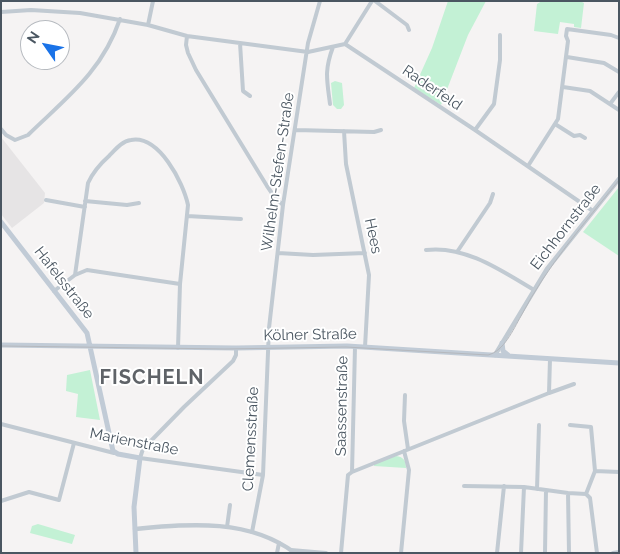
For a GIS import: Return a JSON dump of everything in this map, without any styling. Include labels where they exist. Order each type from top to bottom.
[{"type":"main road","name":"Hafelsstraße","points":[[1,222],[88,336],[114,453]]},
{"type":"main road","points":[[502,343],[503,351],[508,356]]},
{"type":"main road","name":"Kölner Straße","points":[[1,345],[178,348],[355,346],[619,363]]},
{"type":"main road","name":"Marienstraße","points":[[114,453],[140,458]]},
{"type":"main road","points":[[136,553],[134,497],[140,458]]},
{"type":"street","points":[[148,24],[153,1]]},
{"type":"street","name":"Wilhelm-Stefen-Straße","points":[[267,348],[298,104],[308,52],[308,42],[320,1]]},
{"type":"street","points":[[1,12],[50,11],[120,19],[148,24],[187,36],[207,37],[308,52],[345,44],[374,1],[407,25],[409,30]]},
{"type":"street","points":[[1,129],[6,135],[15,140],[28,135],[92,73],[114,37],[120,19]]},
{"type":"street","points":[[528,166],[558,119],[567,57],[567,29],[619,38]]},
{"type":"street","points":[[475,130],[494,104],[500,60],[500,35]]},
{"type":"street","points":[[187,36],[186,45],[188,53],[196,70],[267,186],[276,199],[284,205]]},
{"type":"street","points":[[240,43],[243,91],[250,96]]},
{"type":"street","name":"Raderfeld","points":[[345,44],[593,211]]},
{"type":"street","points":[[330,104],[326,77],[327,64],[333,47]]},
{"type":"street","points":[[567,57],[604,63],[619,72]]},
{"type":"street","points":[[563,87],[590,91],[619,110]]},
{"type":"street","points":[[610,104],[619,92]]},
{"type":"street","points":[[555,124],[574,136],[580,135],[585,138]]},
{"type":"street","points":[[296,130],[374,132],[380,130]]},
{"type":"street","name":"Hees","points":[[344,131],[347,170],[366,253],[369,275],[365,347]]},
{"type":"street","points":[[76,275],[88,183],[98,167],[129,140],[139,140],[149,144],[174,170],[188,205],[180,284],[178,348]]},
{"type":"street","name":"Eichhornstraße","points":[[495,355],[552,262],[619,179]]},
{"type":"street","points":[[457,252],[490,203],[492,194]]},
{"type":"street","points":[[46,200],[84,207]]},
{"type":"street","points":[[85,202],[127,205],[139,203]]},
{"type":"street","points":[[187,216],[241,219]]},
{"type":"street","name":"Eichhornstraße","points":[[426,250],[437,248],[457,252],[492,266],[534,290]]},
{"type":"street","points":[[278,253],[312,255],[366,253]]},
{"type":"street","points":[[54,291],[84,271],[180,284]]},
{"type":"street","name":"Saassenstraße","points":[[341,553],[348,475],[352,472],[355,346]]},
{"type":"street","points":[[140,458],[143,449],[233,361],[236,355],[236,348]]},
{"type":"street","name":"Clemensstraße","points":[[252,532],[263,475],[267,348]]},
{"type":"street","points":[[549,393],[550,359]]},
{"type":"street","points":[[352,472],[574,384]]},
{"type":"street","points":[[401,553],[409,470],[404,421],[405,395]]},
{"type":"street","name":"Marienstraße","points":[[1,424],[114,453]]},
{"type":"street","points":[[537,488],[539,425]]},
{"type":"street","points":[[570,425],[591,427],[595,471],[586,494]]},
{"type":"street","points":[[1,501],[29,492],[59,500],[74,443]]},
{"type":"street","name":"Marienstraße","points":[[140,458],[263,475]]},
{"type":"street","points":[[595,471],[619,472]]},
{"type":"street","points":[[464,486],[524,487],[586,494],[590,498],[597,553]]},
{"type":"street","points":[[497,553],[504,486]]},
{"type":"street","points":[[521,553],[524,487]]},
{"type":"street","points":[[545,553],[546,490]]},
{"type":"street","points":[[568,493],[569,553]]},
{"type":"street","points":[[227,527],[230,505]]},
{"type":"street","points":[[135,529],[184,525],[227,527],[252,532],[293,551],[326,553]]},
{"type":"street","points":[[277,553],[279,543]]},
{"type":"street","points":[[613,553],[619,552]]},
{"type":"shaded area","points":[[1,137],[45,193],[44,203],[12,228],[1,214]]},
{"type":"green space","points":[[448,1],[486,1],[468,35],[441,105],[414,88],[432,48]]},
{"type":"green space","points":[[542,1],[580,1],[584,3],[581,28],[574,27],[574,24],[560,22],[558,34],[534,31],[537,4]]},
{"type":"green space","points":[[335,81],[342,83],[344,105],[341,109],[337,109],[333,105],[331,83]]},
{"type":"green space","points":[[619,187],[619,256],[583,232]]},
{"type":"green space","points":[[90,370],[100,420],[76,417],[78,394],[66,391],[67,375]]},
{"type":"green space","points":[[396,456],[404,460],[406,468],[374,466],[374,464]]},
{"type":"green space","points":[[38,524],[75,535],[72,544],[30,533],[32,526]]},
{"type":"tram line","points":[[1,346],[225,349],[346,347],[488,355],[494,353],[508,339],[542,280],[579,229],[619,180]]},
{"type":"district","name":"FISCHELN","points":[[152,378]]}]
